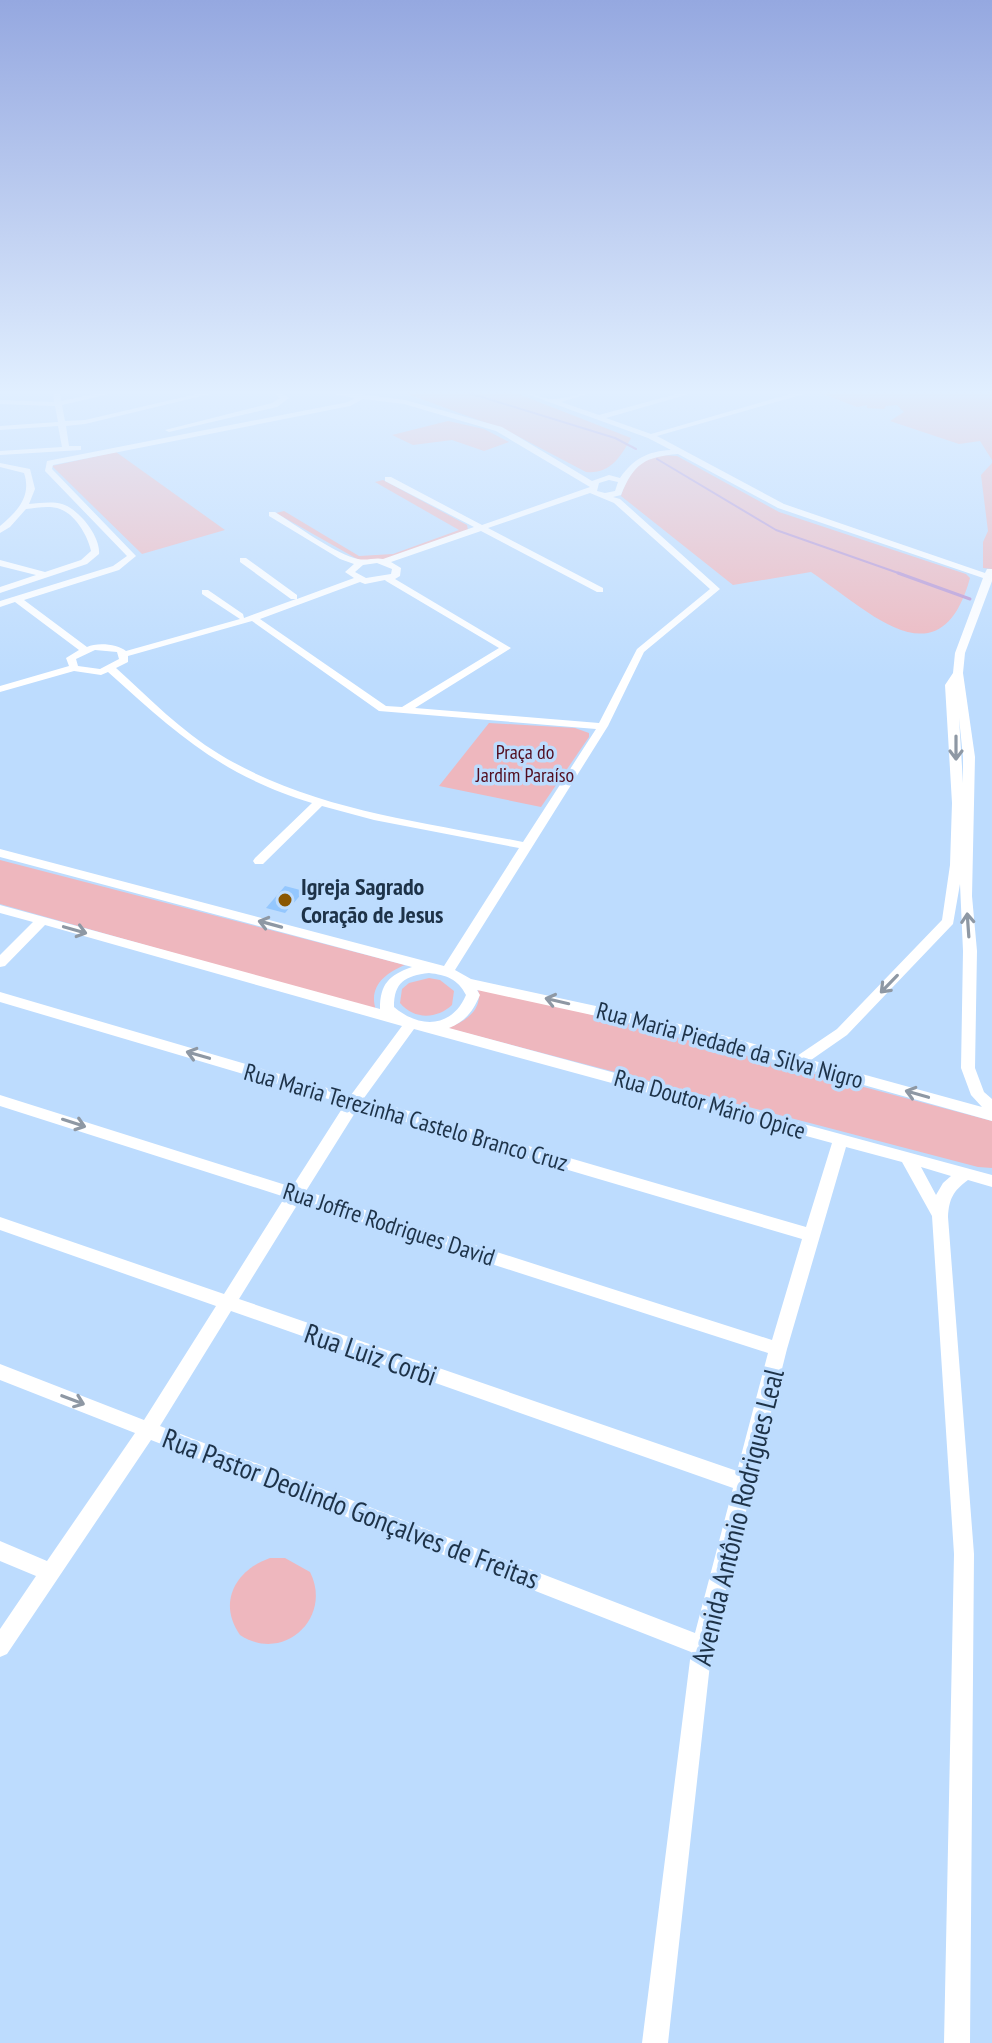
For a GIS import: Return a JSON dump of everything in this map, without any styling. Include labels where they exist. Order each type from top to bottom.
[{"type":"street","points":[[0,530],[25,507],[32,485]]},
{"type":"street","points":[[0,604],[130,561],[131,554],[64,485]]},
{"type":"street","points":[[400,485],[600,590]]},
{"type":"street","points":[[440,969],[603,726],[640,651],[715,589],[617,497],[596,485]]},
{"type":"street","points":[[397,568],[485,530],[607,485]]},
{"type":"street","points":[[617,497],[621,485]]},
{"type":"street","points":[[742,485],[781,506],[965,569],[991,574],[960,653],[958,673],[969,757],[966,896],[970,951],[968,1068],[978,1095],[992,1107]]},
{"type":"street","points":[[0,590],[93,557],[96,543],[68,509],[25,507]]},
{"type":"street","points":[[272,514],[343,557],[360,563],[386,561],[485,530]]},
{"type":"street","points":[[243,560],[294,597]]},
{"type":"street","points":[[386,561],[397,568]]},
{"type":"street","points":[[0,563],[46,575]]},
{"type":"street","points":[[355,578],[350,569],[360,563]]},
{"type":"street","points":[[123,652],[355,578],[389,579],[395,576],[397,568]]},
{"type":"street","points":[[72,666],[71,658],[84,649],[105,646],[123,652],[253,618],[355,578]]},
{"type":"street","points":[[389,579],[506,648],[403,711]]},
{"type":"street","points":[[205,592],[240,616]]},
{"type":"street","points":[[17,599],[84,649]]},
{"type":"street","points":[[253,618],[383,709],[603,726]]},
{"type":"street","points":[[0,686],[72,666],[90,672],[111,669],[124,660],[123,652]]},
{"type":"street","points":[[111,669],[179,730],[230,765],[321,801],[525,846]]},
{"type":"street","points":[[799,1061],[842,1032],[948,921],[953,898],[956,785],[956,735],[950,685],[958,673]]},
{"type":"street","points":[[425,713],[454,682]]},
{"type":"street","points":[[259,861],[321,801]]},
{"type":"street","points":[[0,853],[440,969],[467,983],[473,995],[470,1008],[460,1018],[411,1023],[387,1009],[385,997],[389,986],[414,970],[440,969]]},
{"type":"street","name":"Rua Doutor Mário Opice","points":[[0,909],[909,1161],[992,1181]]},
{"type":"street","points":[[0,963],[42,921]]},
{"type":"street","name":"Rua Maria Piedade da Silva Nigro","points":[[467,983],[636,1019],[992,1115]]},
{"type":"street","name":"Rua Maria Terezinha Castelo Branco Cruz","points":[[0,997],[813,1236]]},
{"type":"street","points":[[0,1647],[148,1429],[293,1193],[411,1023]]},
{"type":"street","name":"Rua Joffre Rodrigues David","points":[[0,1100],[778,1349]]},
{"type":"street","name":"Avenida Antônio Rodrigues Leal","points":[[655,2043],[702,1646],[778,1349],[840,1141]]},
{"type":"street","points":[[909,1161],[940,1217]]},
{"type":"street","points":[[957,2043],[964,1554],[940,1217],[941,1197],[946,1187],[964,1175]]},
{"type":"street","name":"Rua Luiz Corbi","points":[[0,1223],[224,1304],[742,1482]]},
{"type":"street","name":"Rua Pastor Deolindo Gonçalves de Freitas","points":[[0,1372],[702,1646]]},
{"type":"street","points":[[0,1551],[49,1572]]},
{"type":"green space","points":[[72,485],[163,485],[225,530],[142,554]]},
{"type":"green space","points":[[381,485],[393,485],[467,525],[468,530],[389,560],[359,560],[276,513],[284,511],[359,556],[393,554],[459,530]]},
{"type":"green space","points":[[625,485],[730,485],[779,512],[966,574],[970,578],[957,610],[941,628],[922,634],[901,630],[878,619],[811,572],[733,585],[621,496]]},
{"type":"green space","points":[[982,485],[992,485],[992,569],[983,568],[983,542],[988,531]]},
{"type":"green space","name":"Praça do Jardim Paraíso","points":[[489,723],[575,728],[589,733],[589,737],[541,807],[439,786]]},
{"type":"green space","points":[[0,860],[405,965],[391,972],[376,988],[376,1010],[0,904]]},
{"type":"green space","points":[[429,978],[440,980],[454,991],[452,1005],[440,1013],[426,1016],[406,1009],[400,1003],[402,989],[409,983]]},
{"type":"green space","points":[[476,984],[992,1121],[992,1168],[978,1167],[447,1028],[468,1017],[477,1006]]},
{"type":"green space","points":[[270,1558],[285,1558],[310,1572],[315,1589],[315,1605],[310,1619],[288,1640],[273,1644],[240,1635],[230,1611],[230,1599],[240,1579],[258,1563]]},
{"type":"building","name":"Igreja Sagrado Coração de Jesus","points":[[285,886],[304,891],[285,913],[266,908]]},
{"type":"waterway","points":[[701,485],[776,530],[904,575]]},
{"type":"waterway","points":[[898,573],[970,599]]},
{"type":"place","name":"Igreja Sagrado Coração de Jesus","points":[[285,900]]}]
